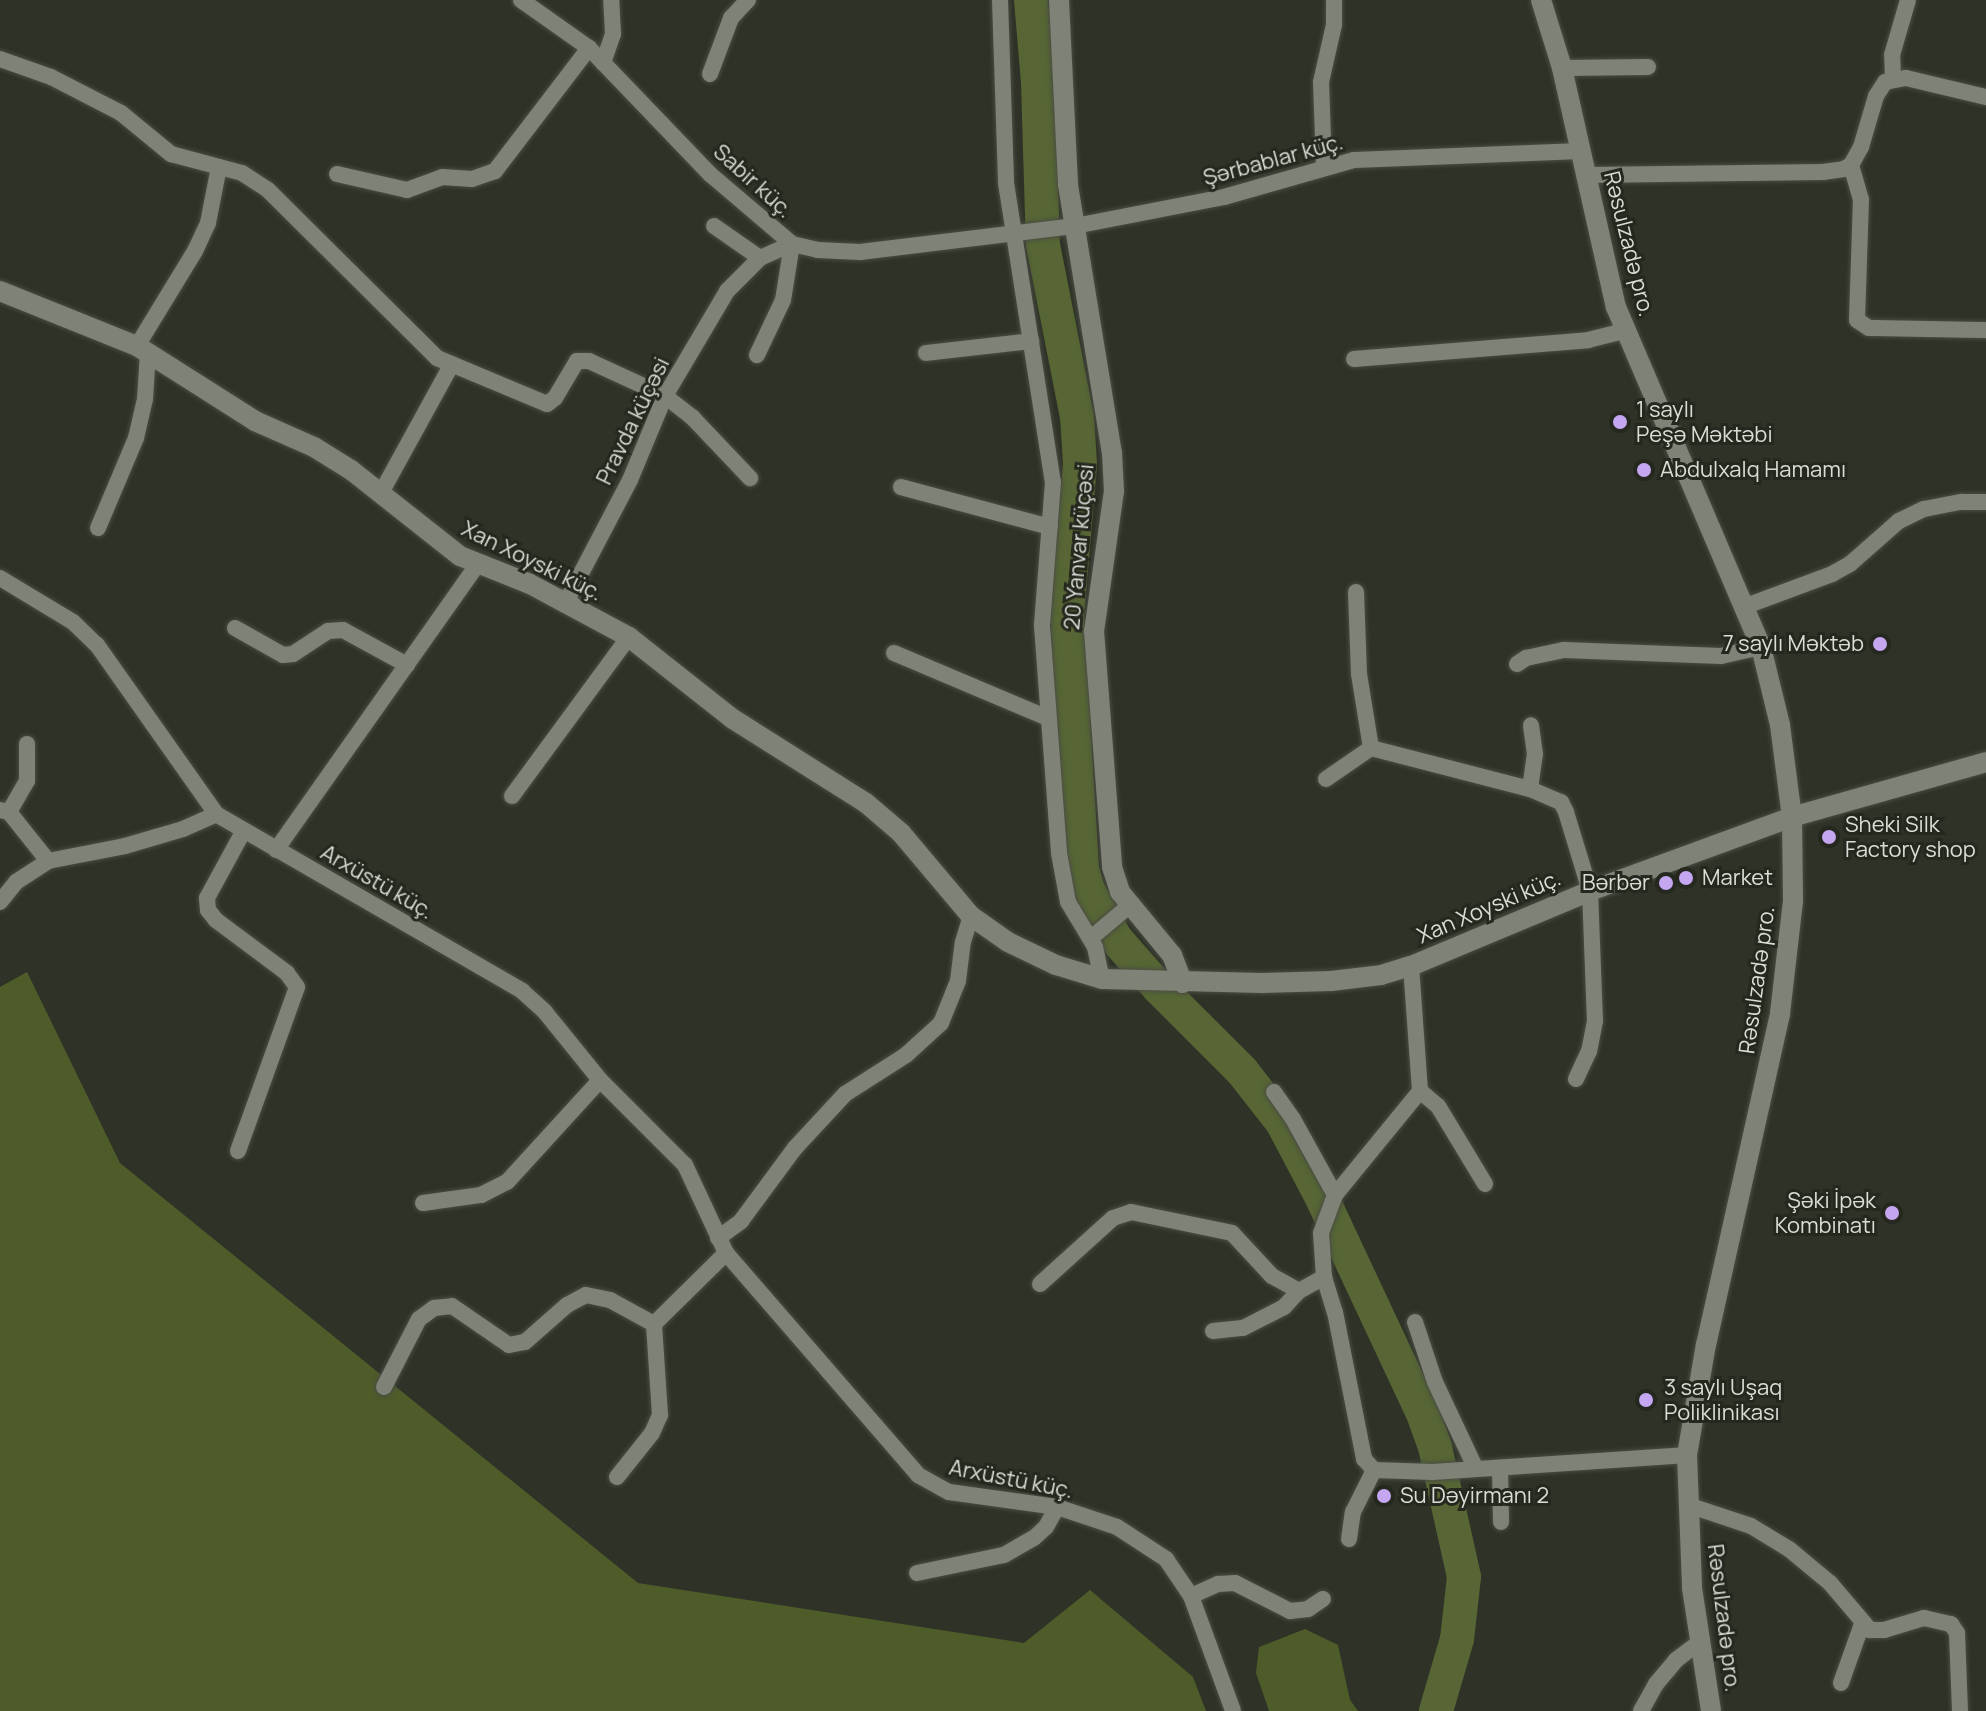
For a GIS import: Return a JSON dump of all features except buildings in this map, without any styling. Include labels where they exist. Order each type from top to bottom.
[{"type":"street","name":"Sabir küç.","points":[[521,0],[589,48],[711,175],[792,244],[818,250],[860,252],[1014,235]]},
{"type":"street","points":[[603,63],[613,34],[611,0]]},
{"type":"street","points":[[710,74],[731,18],[748,0]]},
{"type":"street","points":[[1000,0],[1006,183],[1051,456],[1050,527],[1042,626],[1064,889],[1075,915],[1093,936],[1102,979]]},
{"type":"street","name":"20 Yanvar küçəsi","points":[[1059,0],[1066,164],[1112,453],[1114,491],[1094,631],[1112,867],[1124,909],[1172,955],[1179,983]]},
{"type":"street","points":[[1324,167],[1321,82],[1334,25],[1334,0]]},
{"type":"street","name":"Rəsulzadə pro.","points":[[1541,0],[1562,68],[1609,280],[1625,331],[1746,606],[1761,647],[1780,725],[1792,817],[1793,901],[1780,1014],[1706,1344],[1687,1455],[1692,1588],[1711,1711]]},
{"type":"street","points":[[1893,78],[1892,55],[1908,0]]},
{"type":"street","points":[[337,174],[407,190],[442,177],[472,179],[495,171],[589,48]]},
{"type":"street","points":[[0,59],[51,77],[121,113],[171,154],[242,173],[268,190],[371,290],[422,346],[452,364],[547,404],[555,398],[577,361],[583,359],[665,396],[693,418],[750,478]]},
{"type":"street","points":[[1562,68],[1648,67]]},
{"type":"street","points":[[1986,97],[1921,80],[1893,78],[1879,89],[1861,147],[1851,165],[1861,199],[1857,320],[1869,328],[1986,330]]},
{"type":"street","name":"Şərbablar küç.","points":[[1014,235],[1224,197],[1324,167],[1390,157],[1581,151]]},
{"type":"street","points":[[1587,175],[1823,172],[1851,165]]},
{"type":"street","points":[[98,528],[136,438],[145,399],[143,349],[201,237],[219,167]]},
{"type":"street","points":[[714,226],[760,258]]},
{"type":"street","points":[[757,355],[783,300],[792,244]]},
{"type":"street","name":"Pravda küçəsi","points":[[566,602],[630,480],[665,396],[727,291],[760,258],[792,244]]},
{"type":"street","name":"Xan Xoyski küç.","points":[[0,291],[143,349],[255,421],[339,462],[441,543],[477,565],[566,602],[629,637],[733,719],[866,803],[901,833],[971,916],[1020,948],[1056,965],[1102,979],[1136,983],[1331,981],[1381,975],[1411,966],[1590,891],[1792,817],[1986,762]]},
{"type":"street","points":[[1354,359],[1588,340],[1625,331]]},
{"type":"street","points":[[926,353],[1031,341]]},
{"type":"street","points":[[381,493],[452,364]]},
{"type":"street","points":[[901,487],[1050,527]]},
{"type":"street","points":[[1746,606],[1832,574],[1850,564],[1899,521],[1924,509],[1961,502],[1986,502]]},
{"type":"street","points":[[276,850],[477,565]]},
{"type":"street","name":"Arxüstü küç.","points":[[0,578],[73,622],[97,645],[216,814],[522,991],[545,1012],[600,1080],[685,1165],[722,1246],[918,1475],[949,1492],[1057,1507],[1117,1527],[1143,1541],[1166,1559],[1191,1596],[1233,1711]]},
{"type":"street","points":[[1356,592],[1359,674],[1371,748]]},
{"type":"street","points":[[235,628],[283,655],[293,654],[328,631],[343,630],[407,665]]},
{"type":"street","points":[[512,796],[629,637]]},
{"type":"street","points":[[1517,664],[1526,658],[1564,650],[1721,656],[1761,647]]},
{"type":"street","points":[[894,653],[1048,718]]},
{"type":"street","points":[[1530,789],[1535,754],[1531,725]]},
{"type":"street","points":[[27,744],[27,781],[5,811],[48,861]]},
{"type":"street","points":[[1326,779],[1371,748],[1530,789],[1561,802],[1590,891],[1595,1021],[1589,1051],[1576,1079]]},
{"type":"street","points":[[0,902],[16,882],[48,861],[125,846],[183,829],[216,814]]},
{"type":"street","points":[[238,1151],[297,987],[287,973],[216,920],[208,910],[207,898],[243,832]]},
{"type":"street","points":[[1093,936],[1124,909]]},
{"type":"street","points":[[617,1477],[652,1433],[660,1415],[654,1324],[722,1246],[795,1148],[845,1094],[906,1055],[941,1023],[958,981],[963,942],[971,916]]},
{"type":"street","points":[[1411,966],[1420,1091],[1335,1195],[1321,1233],[1324,1277],[1335,1312],[1364,1459],[1374,1470],[1433,1472],[1687,1455]]},
{"type":"street","points":[[423,1203],[481,1195],[507,1182],[600,1080]]},
{"type":"street","points":[[1420,1091],[1438,1106],[1485,1184]]},
{"type":"street","points":[[1274,1092],[1335,1195]]},
{"type":"street","points":[[1040,1284],[1113,1218],[1131,1212],[1232,1233],[1272,1276],[1299,1291]]},
{"type":"street","points":[[1213,1331],[1243,1328],[1284,1307],[1299,1291],[1324,1277]]},
{"type":"street","points":[[384,1387],[419,1319],[434,1308],[452,1306],[509,1345],[525,1342],[567,1305],[586,1295],[610,1300],[654,1324]]},
{"type":"street","points":[[1415,1322],[1435,1382],[1476,1469]]},
{"type":"street","points":[[1500,1468],[1501,1522]]},
{"type":"street","points":[[1349,1539],[1353,1512],[1374,1470]]},
{"type":"street","points":[[1688,1505],[1751,1526],[1789,1549],[1830,1583],[1870,1630],[1884,1630],[1924,1618],[1951,1624],[1957,1633],[1960,1711]]},
{"type":"street","points":[[917,1573],[1004,1555],[1040,1533],[1057,1507]]},
{"type":"street","points":[[1191,1596],[1218,1584],[1235,1583],[1290,1611],[1308,1609],[1323,1599]]},
{"type":"street","points":[[1841,1683],[1862,1624]]},
{"type":"street","points":[[1641,1711],[1656,1684],[1676,1660],[1700,1642]]},
{"type":"green space","points":[[27,972],[120,1163],[638,1583],[1024,1643],[1090,1590],[1193,1677],[1206,1711],[0,1711],[0,987]]},
{"type":"green space","points":[[1305,1629],[1338,1645],[1350,1700],[1358,1711],[1269,1711],[1256,1673],[1259,1647]]},
{"type":"waterway","points":[[1031,0],[1038,81],[1043,245],[1077,416],[1080,464],[1067,615],[1082,869],[1088,890],[1116,939],[1158,987],[1242,1071],[1282,1122],[1322,1198],[1422,1411],[1435,1447],[1464,1577],[1457,1639],[1436,1711]]},
{"type":"place","name":"1 saylı Peşə Məktəbi","points":[[1620,422]]},
{"type":"place","name":"Abdulxalq Hamamı","points":[[1644,470]]},
{"type":"place","name":"7 saylı Məktəb","points":[[1880,644]]},
{"type":"place","name":"Sheki Silk Factory shop","points":[[1829,837]]},
{"type":"place","name":"Market","points":[[1686,878]]},
{"type":"place","name":"Bərbər","points":[[1666,883]]},
{"type":"place","name":"Şəki İpək Kombinatı","points":[[1892,1213]]},
{"type":"place","name":"3 saylı Uşaq Poliklinikası","points":[[1646,1400]]},
{"type":"place","name":"Su Dəyirmanı 2","points":[[1384,1496]]}]
